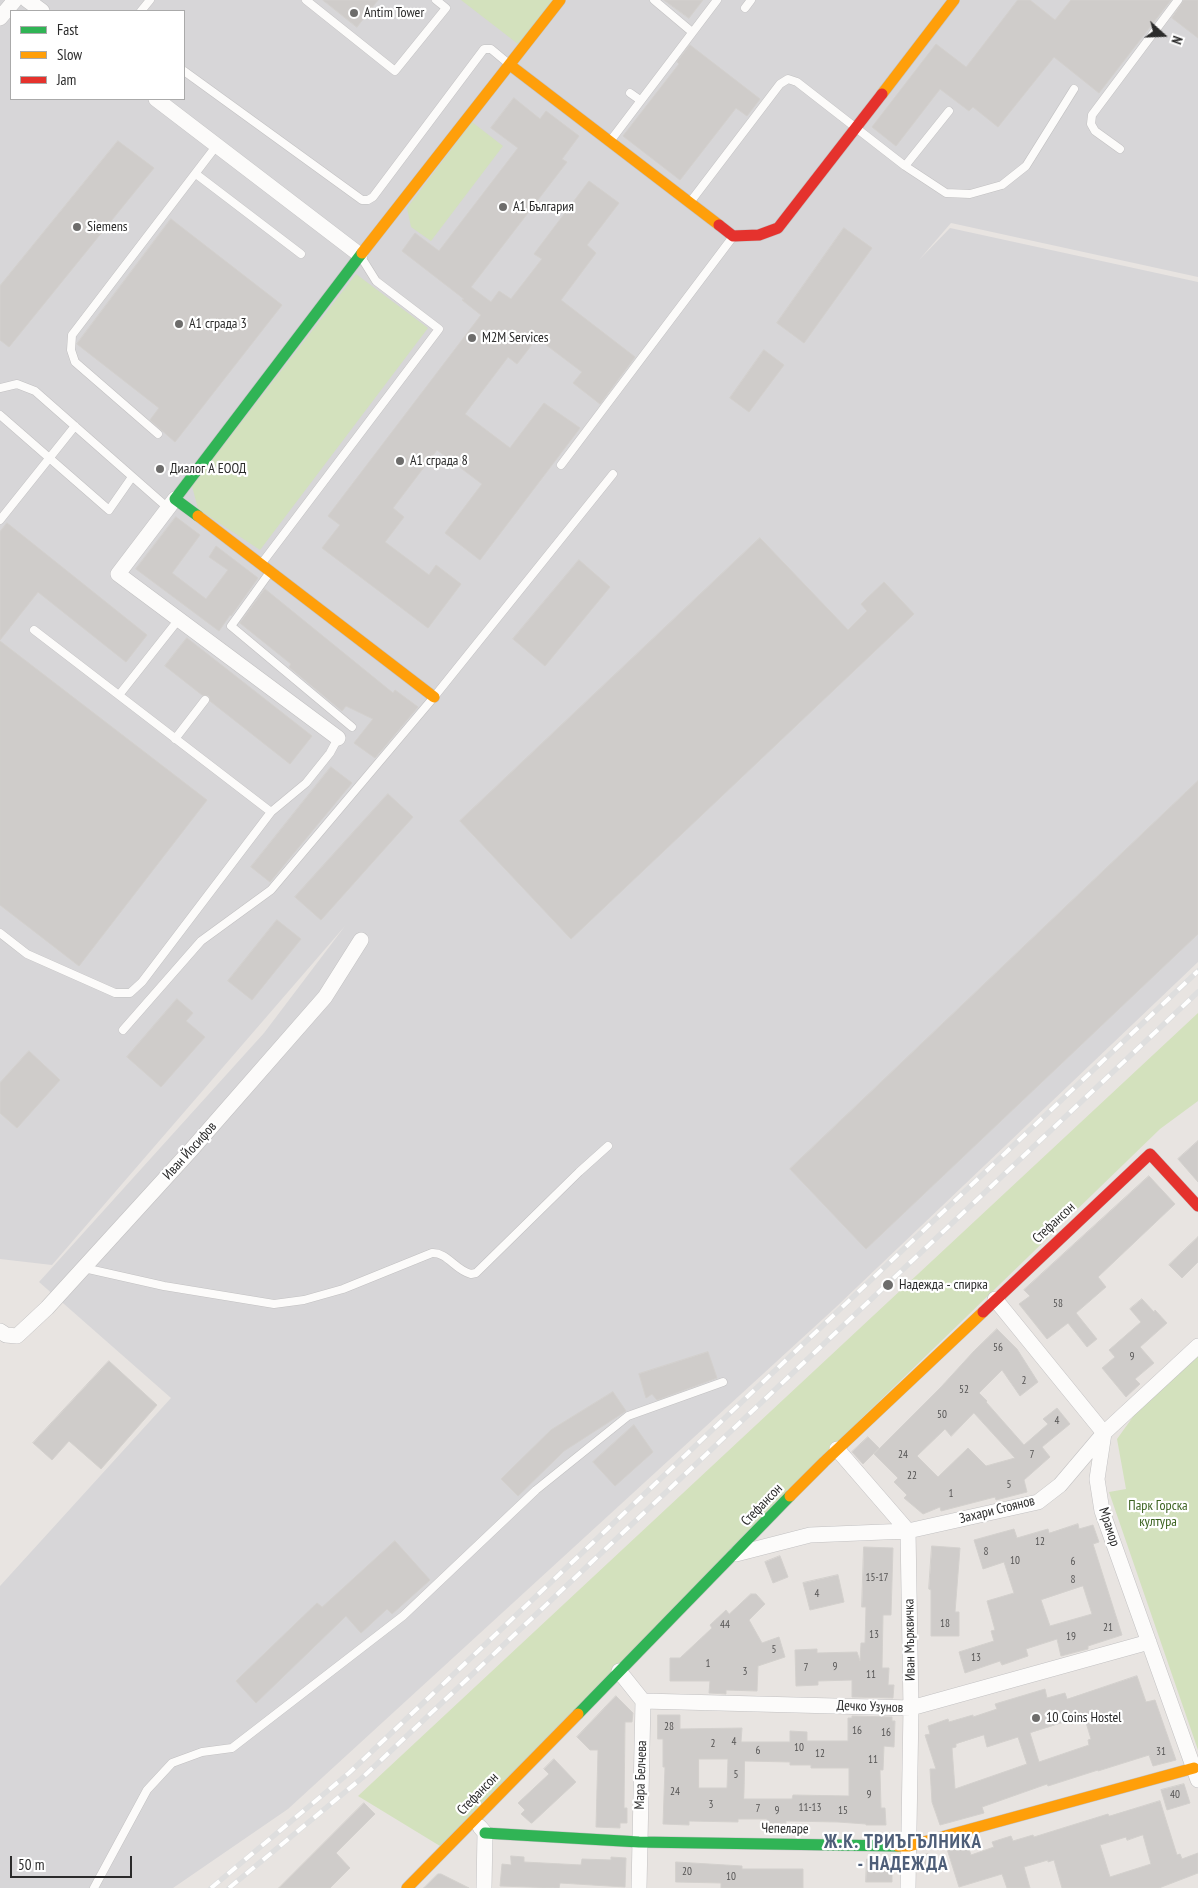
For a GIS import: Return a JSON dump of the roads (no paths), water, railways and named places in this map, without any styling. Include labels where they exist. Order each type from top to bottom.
[{"type":"street","points":[[0,18],[15,0]]},
{"type":"street","points":[[27,0],[41,10]]},
{"type":"street","points":[[338,738],[118,574],[360,255],[560,0]]},
{"type":"street","points":[[510,65],[733,236],[759,236],[778,228],[954,0]]},
{"type":"street","points":[[157,100],[360,255]]},
{"type":"street","points":[[171,504],[265,569],[434,697]]},
{"type":"street","name":"Иван Йосифов","points":[[0,1331],[6,1335],[17,1336],[47,1308],[84,1268],[191,1150],[325,997],[361,940]]},
{"type":"street","name":"Стефансон","points":[[407,1888],[837,1449],[1150,1154],[1198,1206]]},
{"type":"street","points":[[995,1299],[1104,1433]]},
{"type":"street","name":"Захари Стоянов","points":[[736,1554],[810,1535],[908,1531],[1038,1502],[1060,1485],[1104,1433],[1198,1346]]},
{"type":"street","name":"Мрамор","points":[[1104,1433],[1097,1479],[1102,1511],[1196,1774]]},
{"type":"street","points":[[837,1449],[908,1531]]},
{"type":"street","name":"Иван Мърквичка","points":[[908,1531],[911,1708],[908,1888]]},
{"type":"street","name":"Дечко Узунов","points":[[643,1701],[911,1708],[1148,1642]]},
{"type":"street","points":[[619,1671],[643,1701]]},
{"type":"street","name":"Мара Белчева","points":[[639,1888],[643,1701]]},
{"type":"street","name":"Чепеларе","points":[[485,1833],[639,1842],[908,1846],[1196,1774]]},
{"type":"street","points":[[473,1820],[485,1833],[484,1888]]},
{"type":"lane","points":[[142,10],[150,0]]},
{"type":"lane","points":[[306,0],[395,71],[446,8],[436,0]]},
{"type":"lane","points":[[654,0],[692,32]]},
{"type":"lane","points":[[610,142],[717,0]]},
{"type":"lane","points":[[745,8],[751,0]]},
{"type":"lane","points":[[1120,150],[1095,131],[1091,124],[1092,115],[1178,0]]},
{"type":"lane","points":[[185,72],[362,200],[368,200],[373,197],[484,49],[491,49],[510,65]]},
{"type":"lane","points":[[690,203],[784,81],[793,79],[798,82],[905,166],[946,193],[970,194],[1002,185],[1026,166],[1074,89]]},
{"type":"lane","points":[[630,92],[640,100]]},
{"type":"lane","points":[[905,166],[949,111]]},
{"type":"lane","points":[[158,434],[75,362],[71,350],[72,335],[217,146]]},
{"type":"lane","points":[[196,174],[301,254]]},
{"type":"lane","points":[[561,465],[733,236]]},
{"type":"lane","points":[[352,727],[231,626],[265,569],[439,329],[376,281],[360,255]]},
{"type":"lane","points":[[0,388],[17,384],[35,391],[132,477],[171,504]]},
{"type":"lane","points":[[0,415],[109,510],[132,477]]},
{"type":"lane","points":[[0,520],[75,426]]},
{"type":"lane","points":[[123,1030],[202,941],[272,890],[434,697],[613,474]]},
{"type":"lane","points":[[118,695],[179,619]]},
{"type":"lane","points":[[34,630],[271,812]]},
{"type":"lane","points":[[175,739],[205,700]]},
{"type":"lane","points":[[0,933],[27,954],[115,993],[130,993],[142,982],[271,812],[306,783],[330,753],[338,738]]},
{"type":"lane","points":[[84,1268],[164,1286],[274,1304],[304,1300],[343,1289],[432,1253],[442,1255],[461,1270],[471,1274],[476,1272],[608,1146]]},
{"type":"lane","points":[[94,1888],[147,1790],[172,1762],[202,1752],[232,1748],[403,1616],[536,1490],[628,1416],[723,1382]]},
{"type":"railway","points":[[211,1888],[349,1773],[1198,971]]},
{"type":"railway","points":[[229,1888],[362,1778],[1198,992]]},
{"type":"place","name":"Antim Tower","points":[[354,13]]},
{"type":"place","name":"А1 България","points":[[503,207]]},
{"type":"place","name":"Siemens","points":[[77,227]]},
{"type":"place","name":"А1 сграда 3","points":[[179,324]]},
{"type":"place","name":"M2M Services","points":[[472,338]]},
{"type":"place","name":"А1 сграда 8","points":[[400,461]]},
{"type":"place","name":"Диалог А ЕООД","points":[[160,469]]},
{"type":"place","name":"Надежда - спирка","points":[[888,1285]]},
{"type":"place","name":"10 Coins Hostel","points":[[1036,1718]]},
{"type":"district","name":"Ж.К. ТРИЪГЪЛНИКА - НАДЕЖДА","points":[[903,1854]]},
{"type":"park label","name":"Парк Горска култура","points":[[1158,1514]]}]
